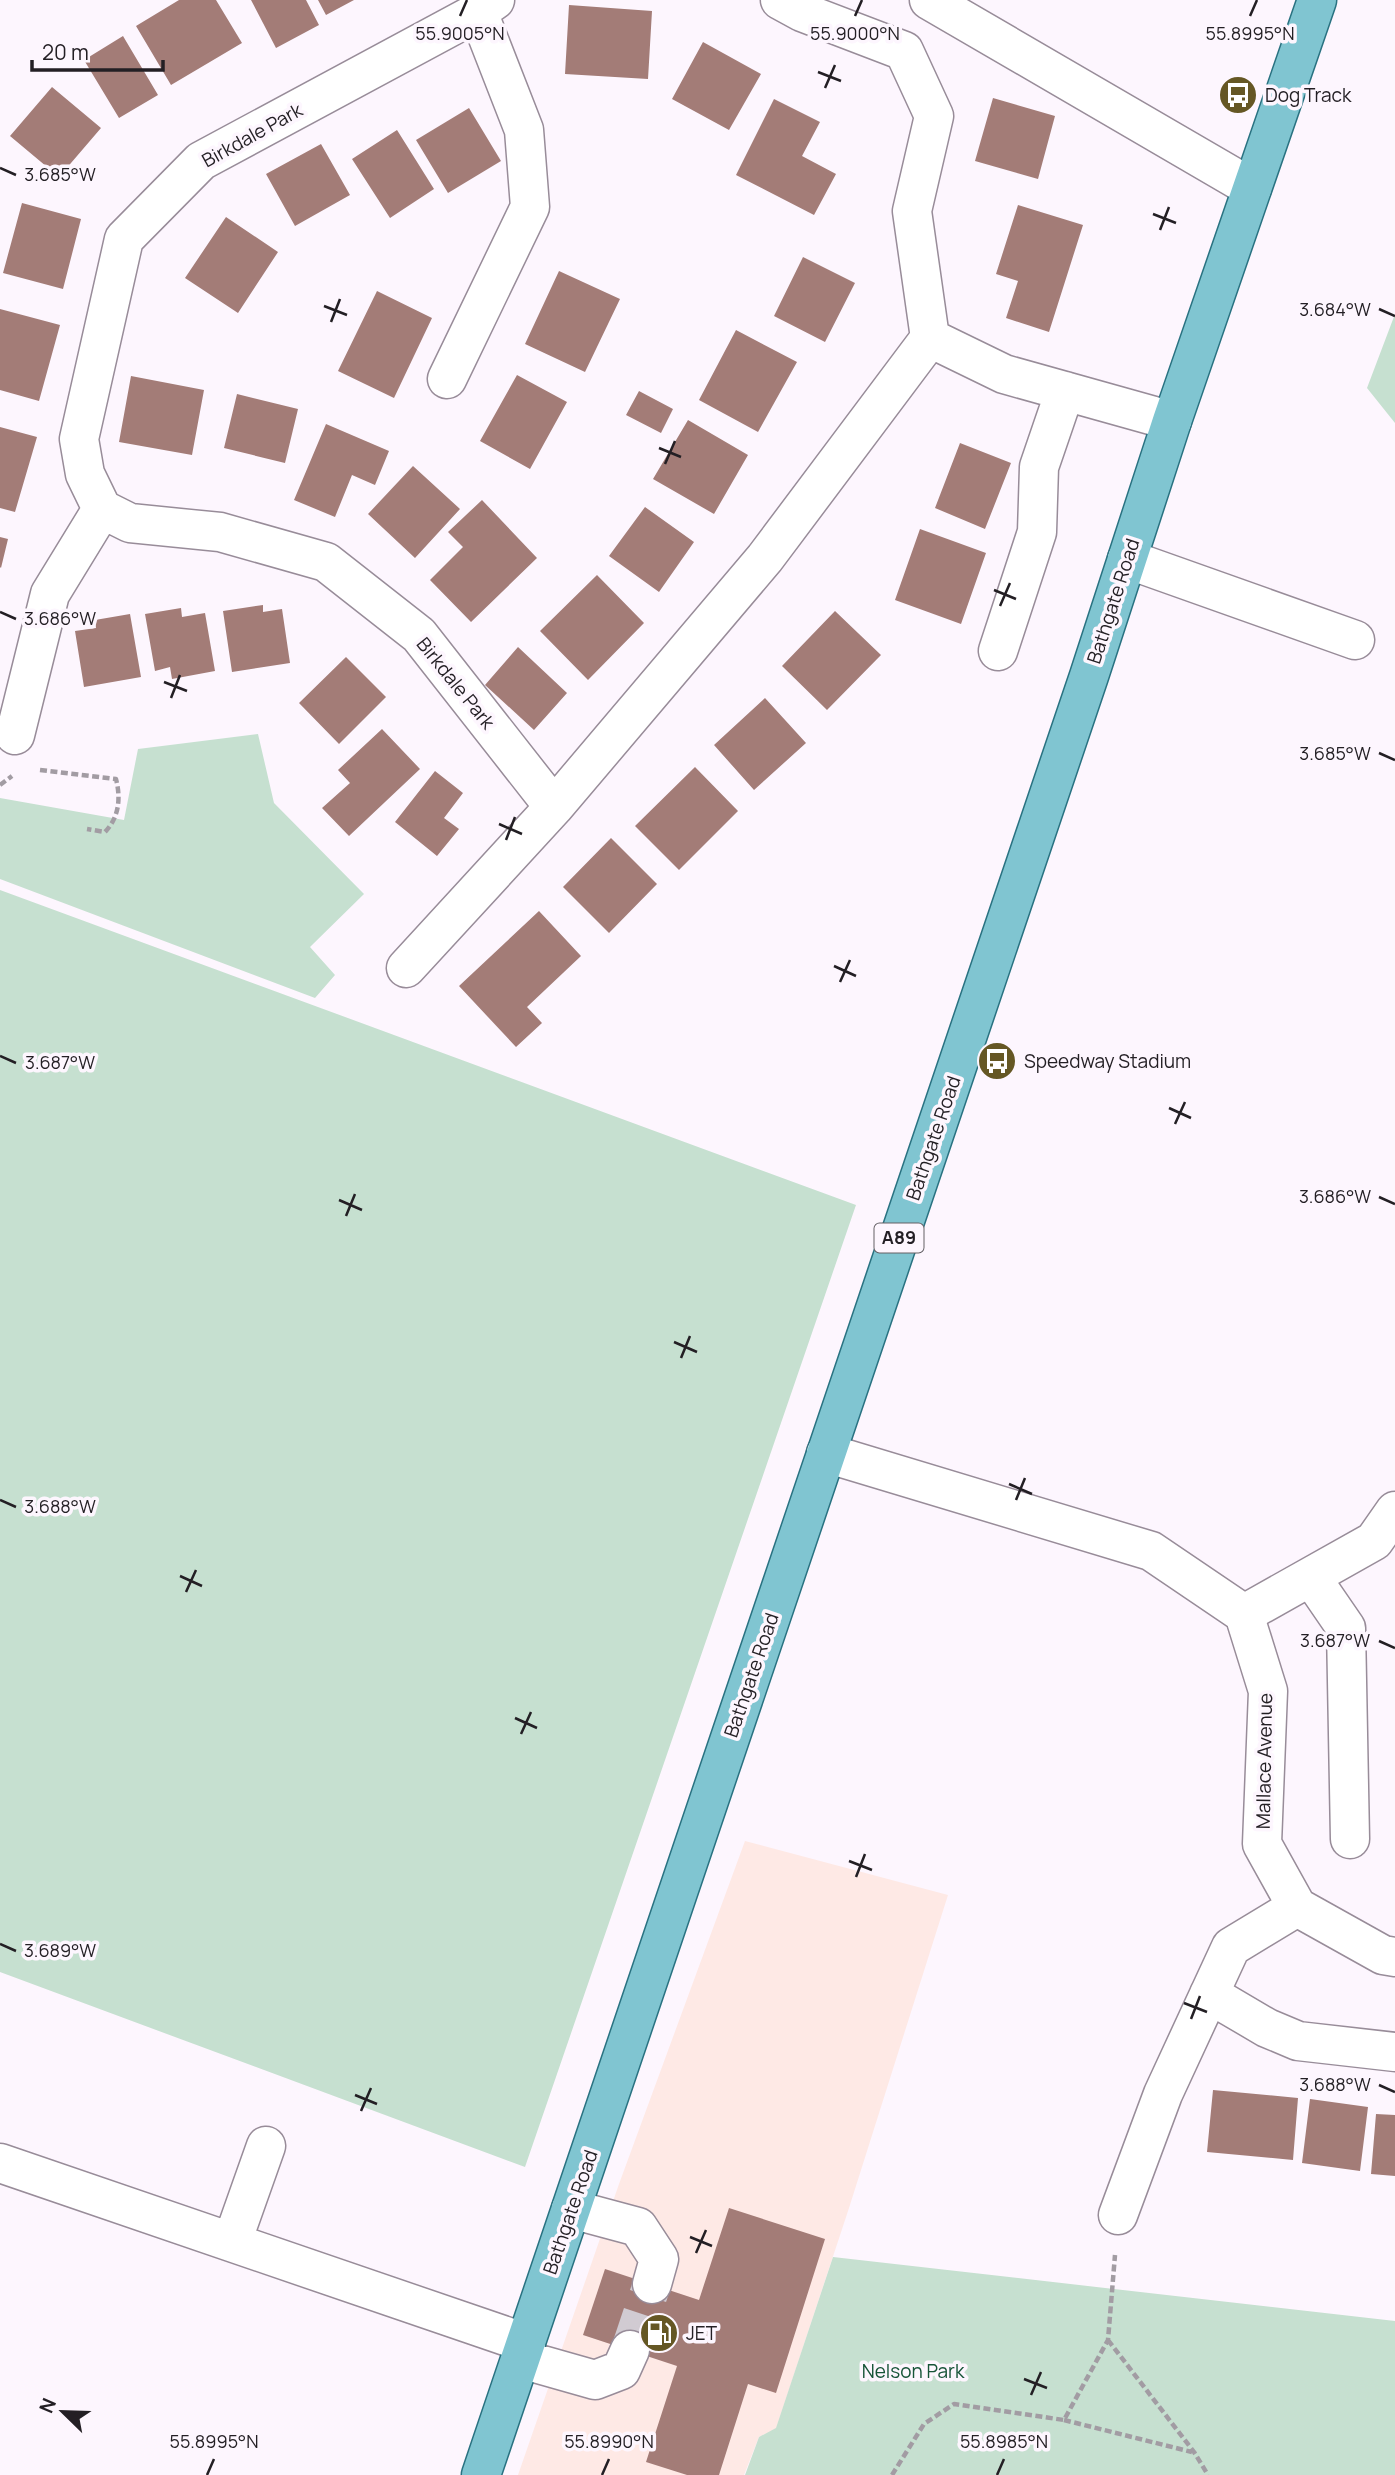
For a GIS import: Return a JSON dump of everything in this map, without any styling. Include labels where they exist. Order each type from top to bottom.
[{"type":"main road","name":"Bathgate Road","points":[[481,2475],[1172,421],[1317,0]]},
{"type":"street","points":[[406,968],[554,807],[765,558],[930,338],[912,211],[934,116],[904,51],[802,12],[780,0]]},
{"type":"street","points":[[929,0],[1252,188]]},
{"type":"street","points":[[447,379],[530,207],[524,130],[487,6]]},
{"type":"street","name":"Birkdale Park","points":[[487,6],[201,162],[124,239],[79,439],[85,474],[102,509],[130,523],[220,532],[326,562],[419,635],[554,807]]},
{"type":"street","points":[[930,338],[1004,374],[1172,421]]},
{"type":"street","points":[[998,651],[1037,532],[1039,467],[1065,391]]},
{"type":"street","points":[[15,735],[50,594],[102,509]]},
{"type":"street","points":[[1127,559],[1355,640]]},
{"type":"street","points":[[826,1453],[1151,1551],[1244,1614],[1374,1541],[1395,1511]]},
{"type":"street","points":[[1311,1577],[1346,1628],[1350,1839]]},
{"type":"street","name":"Mallace Avenue","points":[[1244,1614],[1268,1691],[1262,1844],[1297,1907]]},
{"type":"street","points":[[1118,2215],[1163,2094],[1231,1947],[1297,1907],[1383,1955],[1395,1956]]},
{"type":"street","points":[[1209,1994],[1267,2028],[1297,2040],[1395,2052]]},
{"type":"street","points":[[232,2242],[266,2146]]},
{"type":"street","points":[[0,2163],[232,2242],[595,2380],[621,2370],[630,2350]]},
{"type":"street","points":[[571,2209],[638,2227],[659,2259],[652,2284]]},
{"type":"path","points":[[15,735],[25,768],[116,779],[120,795],[114,822],[105,832],[86,830]]},
{"type":"path","points":[[1064,2420],[1108,2340],[1118,2215]]},
{"type":"path","points":[[1108,2340],[1194,2452],[1208,2475]]},
{"type":"path","points":[[892,2475],[924,2424],[954,2404],[1064,2420],[1194,2452]]},
{"type":"shaded area","points":[[745,1841],[948,1895],[776,2429],[759,2437],[744,2475],[518,2475],[619,2184]]},
{"type":"green space","points":[[1395,314],[1395,423],[1367,388]]},
{"type":"green space","points":[[258,734],[274,803],[364,894],[310,947],[335,975],[315,998],[0,879],[0,798],[124,820],[138,749]]},
{"type":"green space","points":[[0,890],[856,1205],[525,2167],[0,1972]]},
{"type":"green space","name":"Nelson Park","points":[[833,2257],[1395,2321],[1395,2475],[745,2475],[759,2437],[776,2428]]},
{"type":"building","points":[[179,0],[216,0],[242,43],[171,85],[136,26]]},
{"type":"building","points":[[251,0],[306,0],[319,25],[276,48]]},
{"type":"building","points":[[318,0],[354,0],[326,15]]},
{"type":"building","points":[[569,5],[652,11],[648,79],[565,74]]},
{"type":"building","points":[[123,36],[158,95],[119,118],[84,60]]},
{"type":"building","points":[[703,42],[761,74],[729,130],[672,99]]},
{"type":"building","points":[[52,87],[101,128],[59,177],[10,136]]},
{"type":"building","points":[[993,98],[1055,116],[1038,179],[975,161]]},
{"type":"building","points":[[774,99],[820,122],[802,156],[836,174],[814,215],[736,175]]},
{"type":"building","points":[[469,108],[501,161],[448,193],[416,140]]},
{"type":"building","points":[[397,130],[434,189],[390,218],[352,159]]},
{"type":"building","points":[[321,144],[350,195],[295,226],[266,174]]},
{"type":"building","points":[[22,203],[81,219],[63,289],[3,273]]},
{"type":"building","points":[[1018,205],[1083,225],[1049,332],[1006,318],[1018,281],[996,274]]},
{"type":"building","points":[[226,217],[278,252],[238,313],[185,278]]},
{"type":"building","points":[[803,257],[855,283],[825,342],[774,316]]},
{"type":"building","points":[[559,271],[620,299],[585,372],[525,344]]},
{"type":"building","points":[[377,291],[432,318],[394,398],[338,371]]},
{"type":"building","points":[[0,309],[60,325],[39,401],[0,390]]},
{"type":"building","points":[[736,330],[797,362],[758,432],[699,400]]},
{"type":"building","points":[[517,375],[567,402],[530,469],[480,441]]},
{"type":"building","points":[[131,376],[204,390],[192,455],[119,442]]},
{"type":"building","points":[[639,391],[673,409],[661,433],[626,415]]},
{"type":"building","points":[[237,394],[298,409],[285,463],[224,448]]},
{"type":"building","points":[[688,420],[748,455],[714,514],[653,479]]},
{"type":"building","points":[[326,424],[389,451],[375,485],[352,475],[335,517],[294,500]]},
{"type":"building","points":[[0,427],[37,437],[15,512],[0,508]]},
{"type":"building","points":[[960,443],[1011,463],[985,529],[935,508]]},
{"type":"building","points":[[413,466],[460,509],[415,558],[368,514]]},
{"type":"building","points":[[482,500],[537,558],[471,622],[430,580],[463,547],[448,532]]},
{"type":"building","points":[[645,507],[694,542],[659,592],[609,556]]},
{"type":"building","points":[[920,529],[986,553],[961,624],[895,600]]},
{"type":"building","points":[[0,537],[8,539],[1,568],[0,567]]},
{"type":"building","points":[[597,575],[644,623],[588,680],[540,631]]},
{"type":"building","points":[[263,605],[263,612],[282,609],[290,663],[232,672],[223,611]]},
{"type":"building","points":[[181,608],[182,617],[205,613],[215,671],[172,679],[170,667],[155,671],[145,614]]},
{"type":"building","points":[[835,611],[881,655],[827,710],[782,666]]},
{"type":"building","points":[[130,614],[141,677],[84,687],[75,631],[96,628],[95,620]]},
{"type":"building","points":[[518,647],[567,693],[534,730],[485,685]]},
{"type":"building","points":[[346,657],[386,697],[339,744],[299,703]]},
{"type":"building","points":[[765,698],[806,743],[754,790],[714,745]]},
{"type":"building","points":[[382,729],[420,769],[349,836],[322,808],[350,783],[338,770]]},
{"type":"building","points":[[695,767],[738,811],[679,870],[635,826]]},
{"type":"building","points":[[435,771],[463,793],[444,818],[459,829],[437,856],[395,822]]},
{"type":"building","points":[[611,838],[657,884],[609,933],[563,887]]},
{"type":"building","points":[[539,911],[581,956],[527,1007],[542,1023],[516,1047],[459,986]]},
{"type":"building","points":[[1213,2090],[1298,2098],[1293,2160],[1207,2152]]},
{"type":"building","points":[[1310,2099],[1368,2107],[1360,2171],[1302,2163]]},
{"type":"building","points":[[1376,2114],[1395,2115],[1395,2176],[1371,2174]]},
{"type":"building","points":[[729,2208],[825,2239],[776,2393],[748,2384],[719,2475],[687,2475],[646,2462],[677,2366],[583,2335],[605,2269],[699,2300]]},
{"type":"tunnel","points":[[630,2350],[652,2284]]},
{"type":"place","name":"Dog Track","points":[[1238,95]]},
{"type":"place","name":"Speedway Stadium","points":[[997,1061]]},
{"type":"place","name":"JET","points":[[659,2333]]}]
